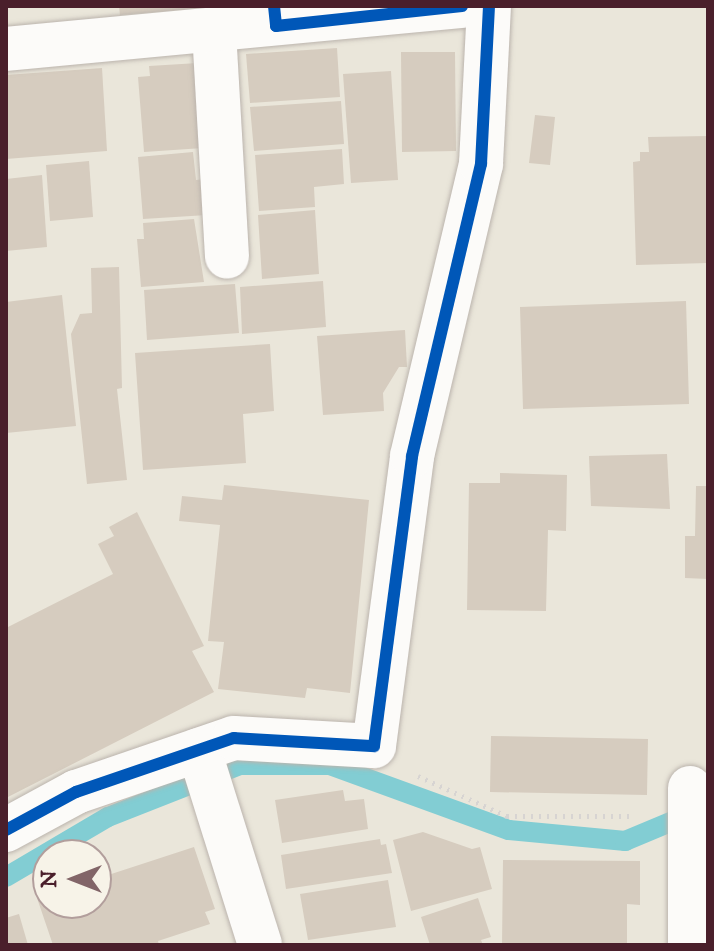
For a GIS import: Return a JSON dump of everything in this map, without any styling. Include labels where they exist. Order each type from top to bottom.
[{"type":"street","points":[[6,49],[214,31],[275,16],[462,6]]},
{"type":"street","points":[[6,830],[76,792],[234,738],[374,746],[412,456],[481,164],[489,6]]},
{"type":"street","points":[[214,31],[227,257]]},
{"type":"street","points":[[199,750],[260,945]]},
{"type":"street","points":[[690,791],[690,945]]},
{"type":"path","points":[[374,746],[406,770],[507,816],[635,816],[690,791]]},
{"type":"building","points":[[119,6],[202,6],[203,8],[120,15]]},
{"type":"building","points":[[337,48],[340,97],[250,103],[246,54]]},
{"type":"building","points":[[401,52],[455,52],[456,151],[402,152]]},
{"type":"building","points":[[198,63],[203,148],[144,152],[138,77],[150,76],[149,66]]},
{"type":"building","points":[[102,68],[107,151],[6,159],[6,75]]},
{"type":"building","points":[[391,71],[398,180],[351,183],[343,74]]},
{"type":"building","points":[[341,101],[344,144],[254,151],[250,107]]},
{"type":"building","points":[[535,115],[555,117],[550,165],[529,163]]},
{"type":"building","points":[[708,136],[708,263],[636,265],[633,162],[640,161],[640,152],[649,152],[648,137]]},
{"type":"building","points":[[342,149],[344,184],[314,187],[315,207],[259,211],[255,155]]},
{"type":"building","points":[[193,152],[196,180],[205,179],[207,215],[143,219],[138,157]]},
{"type":"building","points":[[89,161],[93,217],[50,221],[46,165]]},
{"type":"building","points":[[42,175],[47,247],[6,251],[6,179]]},
{"type":"building","points":[[315,210],[319,274],[262,279],[258,215]]},
{"type":"building","points":[[194,219],[204,282],[141,287],[137,239],[144,239],[143,223]]},
{"type":"building","points":[[119,267],[122,388],[117,389],[127,480],[87,484],[71,334],[80,314],[92,313],[91,268]]},
{"type":"building","points":[[323,281],[326,327],[242,334],[240,287]]},
{"type":"building","points":[[235,284],[239,333],[147,340],[144,290]]},
{"type":"building","points":[[62,295],[76,426],[6,433],[6,302]]},
{"type":"building","points":[[686,301],[689,404],[523,409],[520,307]]},
{"type":"building","points":[[405,330],[407,367],[399,367],[383,393],[384,411],[323,415],[317,336]]},
{"type":"building","points":[[270,344],[274,411],[243,414],[246,463],[143,470],[135,353]]},
{"type":"building","points":[[667,454],[670,509],[591,506],[589,456]]},
{"type":"building","points":[[500,473],[567,475],[566,531],[548,530],[546,611],[467,610],[469,483],[500,483]]},
{"type":"building","points":[[224,485],[369,500],[350,693],[307,688],[305,698],[218,689],[224,642],[208,641],[220,525],[179,521],[182,496],[222,500]]},
{"type":"building","points":[[696,486],[708,486],[708,579],[685,578],[685,536],[695,536]]},
{"type":"building","points":[[137,512],[204,646],[192,651],[214,692],[6,798],[6,628],[113,574],[98,544],[114,536],[109,527]]},
{"type":"building","points":[[491,736],[648,739],[647,795],[490,792]]},
{"type":"building","points":[[343,790],[345,801],[364,799],[368,829],[282,843],[275,800]]},
{"type":"building","points":[[423,832],[472,849],[480,847],[492,889],[411,911],[393,840]]},
{"type":"building","points":[[380,839],[381,845],[386,844],[392,873],[286,889],[281,855]]},
{"type":"building","points":[[194,847],[215,909],[205,912],[210,924],[158,941],[159,945],[53,945],[44,919],[112,919],[112,874]]},
{"type":"building","points":[[503,860],[640,861],[640,905],[627,904],[627,945],[502,945]]},
{"type":"building","points":[[388,880],[396,927],[308,940],[300,894]]},
{"type":"building","points":[[478,898],[491,937],[481,940],[483,945],[430,945],[421,917]]},
{"type":"building","points":[[19,914],[28,945],[6,945],[6,918]]},
{"type":"waterway","points":[[6,877],[108,817],[240,765],[330,765],[509,830],[625,841],[690,814]]},
{"type":"cycle path","points":[[274,6],[276,26],[462,6]]},
{"type":"cycle path","points":[[6,830],[76,792],[234,738],[374,746],[412,456],[481,164],[489,6]]}]
